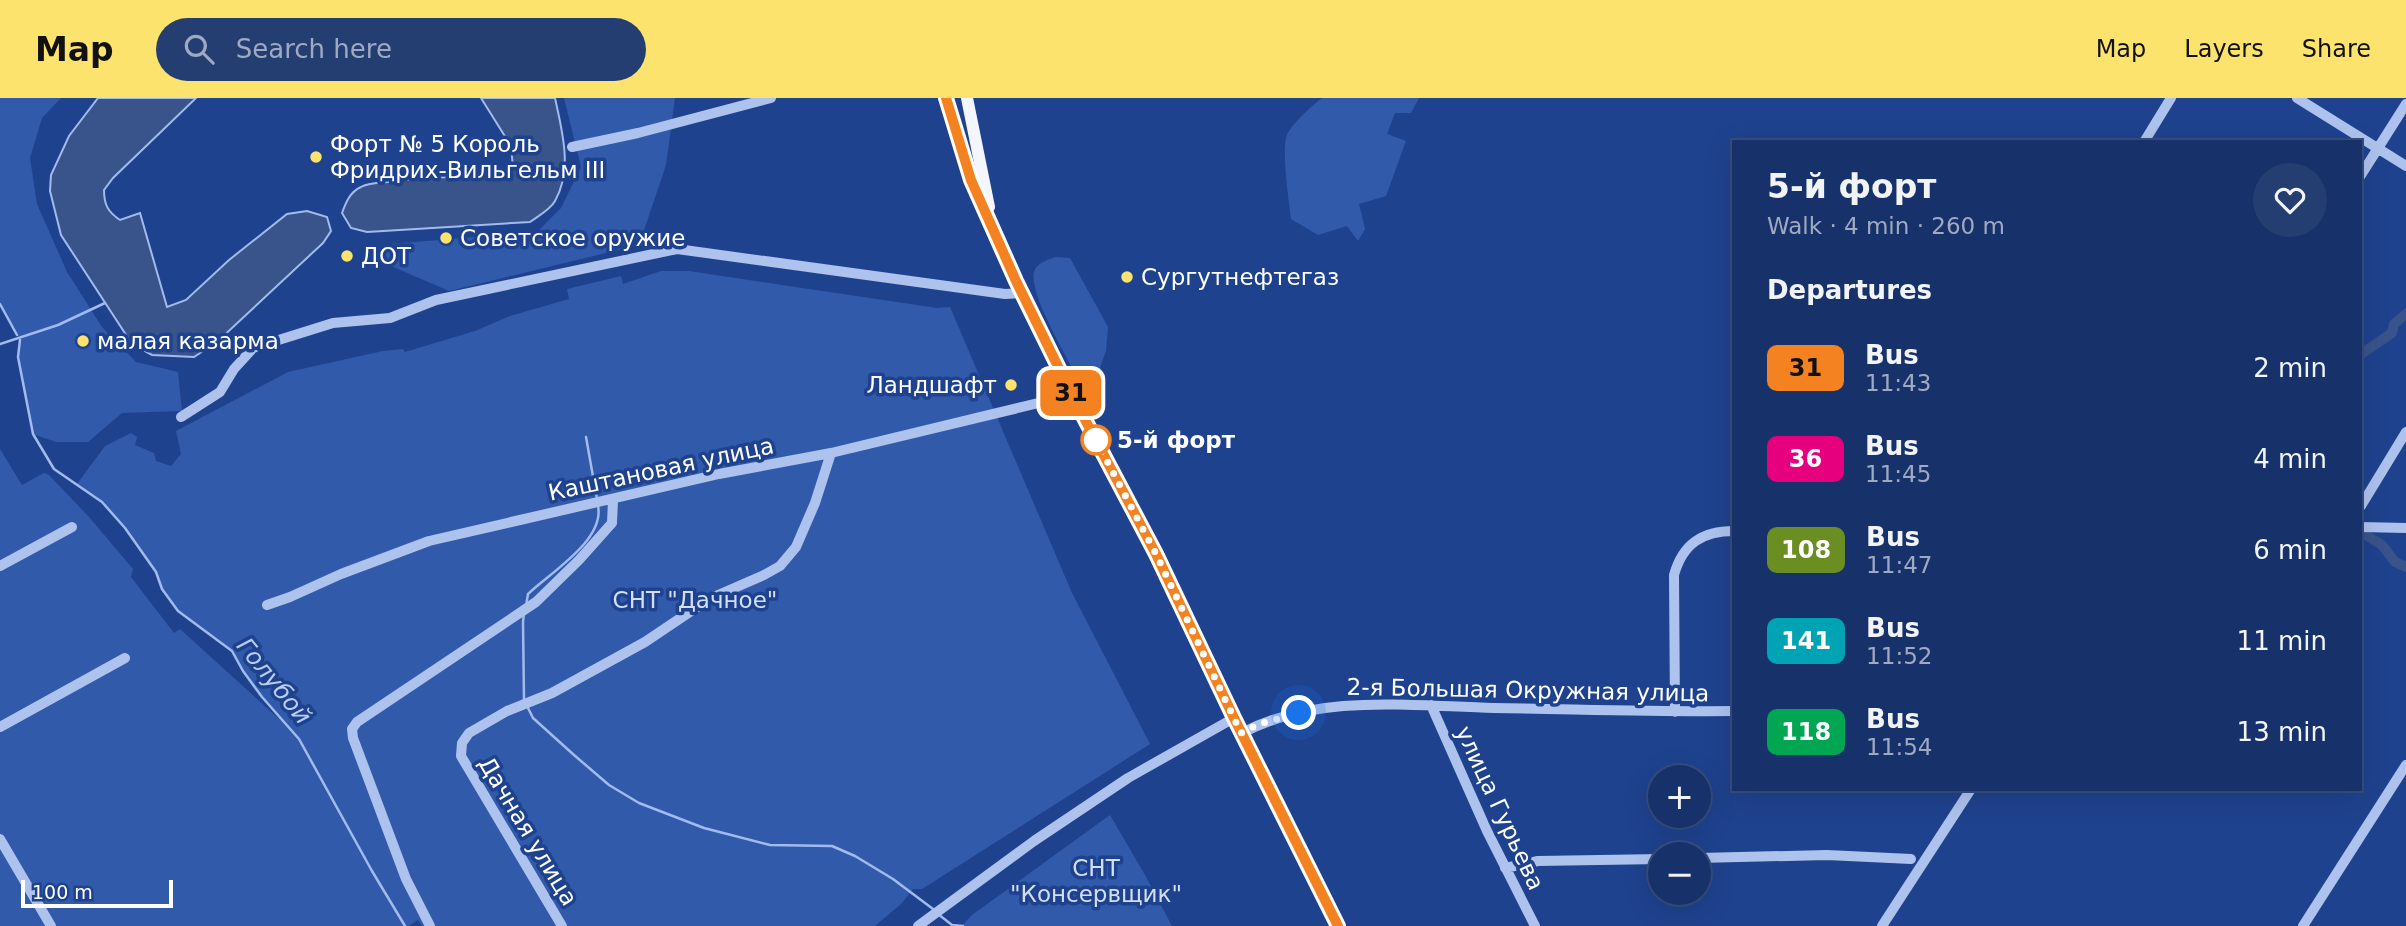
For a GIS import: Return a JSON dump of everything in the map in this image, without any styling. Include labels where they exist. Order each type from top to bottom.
[{"type":"main road","points":[[946,98],[971,180],[1022,293],[1072,395],[1156,554],[1241,733],[1338,926]]},
{"type":"main road","points":[[967,98],[991,217],[1004,254]]},
{"type":"street","points":[[572,147],[638,133],[771,98]]},
{"type":"street","points":[[2145,140],[2171,98]]},
{"type":"street","points":[[2297,98],[2406,166]]},
{"type":"street","points":[[2362,173],[2406,104]]},
{"type":"street","points":[[181,416],[220,392],[234,369],[253,348],[333,323],[390,318],[436,300],[677,249],[1005,294],[1022,293]]},
{"type":"street","name":"Каштановая улица","points":[[267,605],[429,541],[719,474],[831,453],[1072,395]]},
{"type":"street","points":[[2362,504],[2406,432]]},
{"type":"street","name":"Дачная улица","points":[[562,926],[461,756],[461,743],[469,733],[507,710],[552,693],[645,642],[709,599],[780,566],[796,547],[815,503],[831,453]]},
{"type":"street","points":[[430,926],[401,867],[352,729],[357,722],[536,602],[579,561],[612,523],[613,500]]},
{"type":"street","points":[[0,566],[72,527]]},
{"type":"street","points":[[2362,527],[2406,528]]},
{"type":"street","points":[[1675,712],[1674,575],[1677,562],[1700,538],[1714,531],[1732,531]]},
{"type":"street","points":[[0,727],[125,658]]},
{"type":"street","name":"2-я Большая Окружная улица","points":[[1241,733],[1259,724],[1320,708],[1384,705],[1732,711]]},
{"type":"street","name":"улица Гурьева","points":[[1431,705],[1505,868],[1535,926]]},
{"type":"street","points":[[918,926],[1034,841],[1128,778],[1234,718]]},
{"type":"street","points":[[2303,926],[2406,765]]},
{"type":"street","points":[[1882,926],[1970,791]]},
{"type":"street","points":[[0,839],[4,854],[51,926]]},
{"type":"street","points":[[1711,858],[1826,855],[1911,859]]},
{"type":"street","points":[[1505,868],[1538,861],[1648,859]]},
{"type":"green space","points":[[0,98],[61,98],[42,118],[30,158],[37,204],[67,272],[102,327],[136,362],[178,372],[182,411],[122,413],[88,442],[56,442],[33,434],[18,357],[20,340],[0,304]]},
{"type":"green space","points":[[564,98],[675,98],[666,165],[639,245],[449,291],[382,262],[382,253],[390,244],[537,232],[561,208],[581,167]]},
{"type":"green space","points":[[1322,98],[1419,98],[1411,113],[1395,113],[1387,134],[1406,141],[1386,196],[1359,204],[1365,229],[1358,241],[1347,226],[1318,235],[1291,219],[1285,142],[1298,120]]},
{"type":"green space","points":[[1055,257],[1070,258],[1108,327],[1106,351],[1097,376],[1087,378],[1074,372],[1037,294],[1035,269]]},
{"type":"green space","name":"СНТ \"Дачное\"","points":[[661,271],[689,271],[937,308],[950,307],[1072,593],[1150,744],[922,889],[913,889],[901,904],[875,926],[422,926],[418,920],[409,926],[0,926],[0,449],[22,485],[44,473],[49,475],[133,569],[131,577],[174,633],[180,629],[279,719],[243,671],[232,651],[178,611],[162,589],[156,572],[125,528],[102,502],[77,484],[105,446],[131,433],[137,437],[135,445],[154,453],[156,461],[171,466],[181,454],[176,431],[288,372],[383,351],[403,349],[405,352],[569,299],[567,289],[621,276],[623,284]]},
{"type":"green space","name":"СНТ \"Консервщик\"","points":[[1110,815],[1172,926],[962,926],[972,915]]},
{"type":"shaded area","points":[[98,98],[196,98],[113,178],[104,190],[108,208],[120,220],[140,213],[167,307],[186,300],[229,260],[287,214],[307,211],[327,217],[331,231],[323,243],[218,341],[194,357],[152,355],[132,344],[61,235],[50,191],[51,175],[69,136]]},
{"type":"shaded area","points":[[481,98],[555,98],[565,163],[560,189],[550,207],[530,222],[367,232],[351,228],[342,213],[351,195],[364,186],[482,174],[513,168],[511,146]]},
{"type":"waterway","points":[[0,344],[58,325],[105,303]]},
{"type":"waterway","name":"Голубой","points":[[0,304],[17,335]]},
{"type":"waterway","points":[[2362,353],[2392,333],[2394,324],[2406,314]]},
{"type":"waterway","name":"Голубой","points":[[20,340],[18,357],[33,434],[54,469],[102,502],[125,528],[156,572],[162,589],[178,611],[232,651],[262,697],[299,739],[405,926]]},
{"type":"waterway","points":[[586,437],[597,499]]},
{"type":"waterway","points":[[526,606],[528,594],[585,543],[598,519],[598,506]]},
{"type":"waterway","points":[[2362,533],[2382,545],[2395,562],[2406,567]]},
{"type":"waterway","points":[[524,613],[524,700]]},
{"type":"waterway","points":[[527,706],[533,718],[574,755],[609,785],[639,803],[704,828],[770,845],[832,846],[855,856],[893,879],[933,909]]},
{"type":"waterway","points":[[938,914],[952,925],[963,926]]},
{"type":"bus line","name":"31","points":[[946,98],[971,180],[1016,281],[1072,395],[1156,554],[1338,926]]},
{"type":"place","name":"Форт № 5 Король Фридрих-Вильгельм III","points":[[316,157]]},
{"type":"place","name":"Советское оружие","points":[[446,238]]},
{"type":"place","name":"ДОТ","points":[[347,256]]},
{"type":"place","name":"Сургутнефтегаз","points":[[1127,277]]},
{"type":"place","name":"малая казарма","points":[[83,341]]},
{"type":"place","name":"Ландшафт","points":[[1011,385]]},
{"type":"place","name":"5-й форт","points":[[1096,440]]},
{"type":"route","points":[[1096,440],[1156,554],[1241,733],[1259,724],[1299,713]]}]
